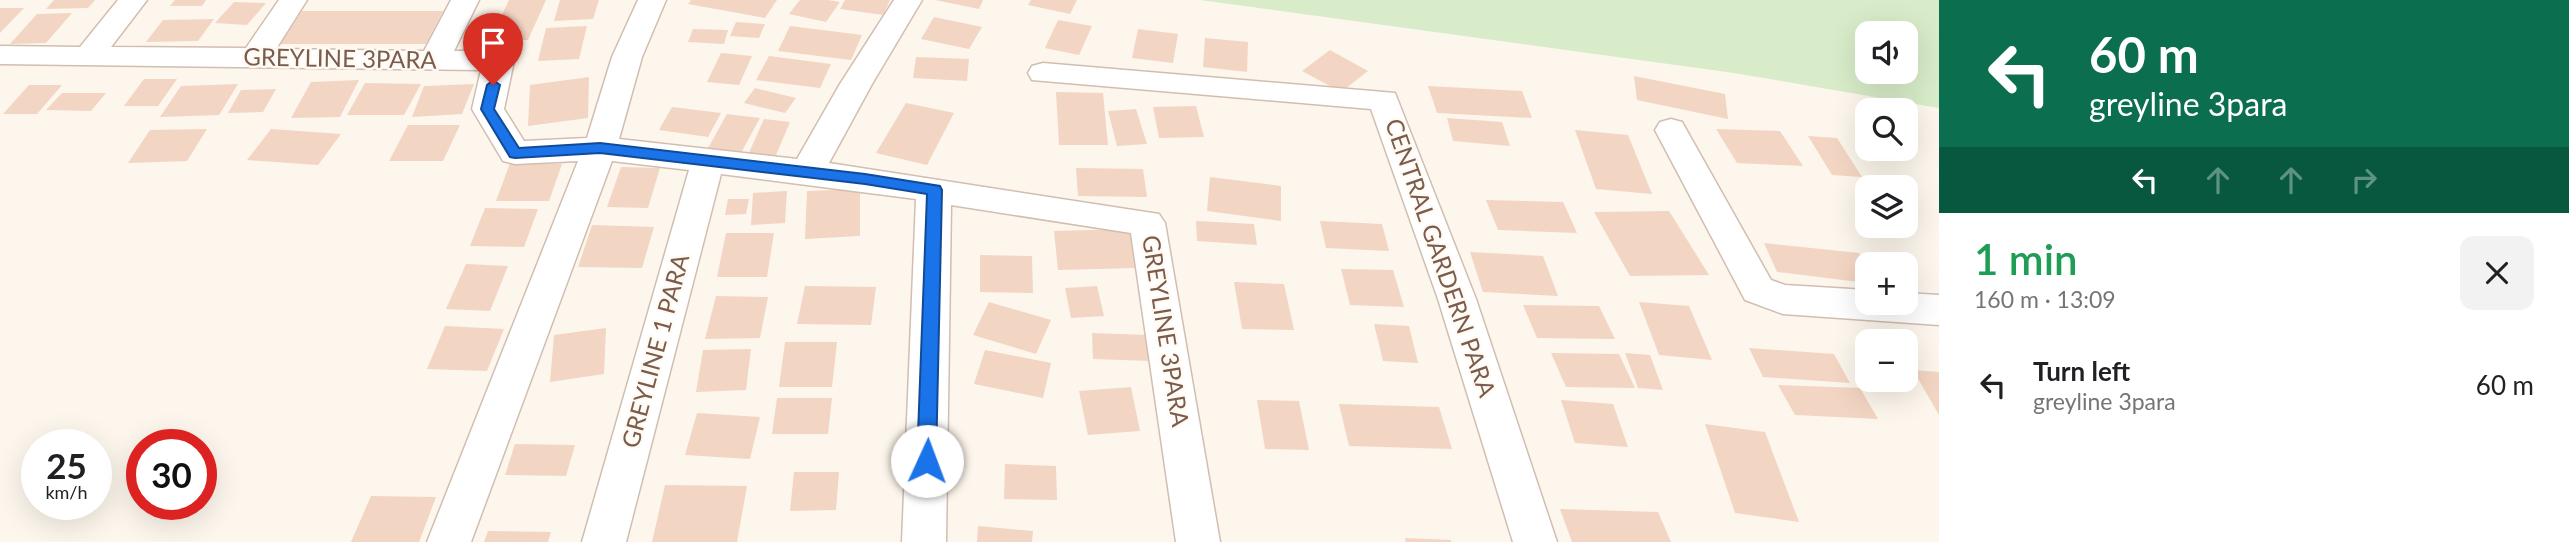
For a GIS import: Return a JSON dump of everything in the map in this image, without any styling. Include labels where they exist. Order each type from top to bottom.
[{"type":"street","points":[[89,56],[133,0]]},
{"type":"street","points":[[255,58],[293,0]]},
{"type":"street","points":[[434,60],[465,0]]},
{"type":"street","points":[[449,542],[600,148],[627,57],[652,0]]},
{"type":"street","points":[[807,172],[856,84],[908,0]]},
{"type":"street","name":"GREYLINE 3PARA","points":[[0,55],[499,61],[488,109],[515,153],[600,148],[807,172],[1147,223],[1198,542]]},
{"type":"street","name":"CENTRAL GARDERN PARA","points":[[1043,73],[1384,100],[1457,299],[1535,542]]},
{"type":"street","points":[[1671,130],[1758,290],[1783,299],[1939,310]]},
{"type":"street","name":"GREYLINE 1 PARA","points":[[604,542],[708,160]]},
{"type":"street","points":[[924,542],[934,190]]},
{"type":"green space","points":[[1200,0],[1939,0],[1939,108],[1918,104],[1918,98],[1880,98],[1734,73]]},
{"type":"building","points":[[54,0],[95,0],[88,8],[46,9]]},
{"type":"building","points":[[175,0],[206,0],[202,6],[170,6]]},
{"type":"building","points":[[509,0],[546,0],[528,40],[490,40]]},
{"type":"building","points":[[560,0],[599,0],[593,19],[554,21]]},
{"type":"building","points":[[691,0],[777,0],[765,18],[688,4]]},
{"type":"building","points":[[800,0],[840,2],[826,22],[789,14]]},
{"type":"building","points":[[845,0],[890,0],[883,15],[840,9]]},
{"type":"building","points":[[935,0],[983,0],[979,9]]},
{"type":"building","points":[[1031,0],[1077,0],[1070,14],[1028,5]]},
{"type":"building","points":[[234,2],[266,3],[247,25],[215,23]]},
{"type":"building","points":[[0,8],[24,8],[0,33]]},
{"type":"building","points":[[302,11],[443,11],[426,44],[280,44]]},
{"type":"building","points":[[72,13],[46,43],[10,44],[37,14]]},
{"type":"building","points":[[934,17],[982,27],[969,49],[921,39]]},
{"type":"building","points":[[214,19],[198,41],[146,42],[163,20]]},
{"type":"building","points":[[1058,20],[1092,26],[1079,55],[1045,48]]},
{"type":"building","points":[[736,22],[765,24],[759,38],[730,36]]},
{"type":"building","points":[[587,26],[579,59],[538,61],[546,28]]},
{"type":"building","points":[[790,26],[862,35],[851,60],[778,51]]},
{"type":"building","points":[[693,29],[728,30],[724,44],[688,42]]},
{"type":"building","points":[[1138,29],[1178,34],[1173,63],[1132,58]]},
{"type":"building","points":[[1205,38],[1248,42],[1247,72],[1203,67]]},
{"type":"building","points":[[1330,50],[1368,71],[1341,92],[1302,71]]},
{"type":"building","points":[[721,53],[752,56],[739,85],[707,82]]},
{"type":"building","points":[[769,56],[831,64],[820,88],[756,80]]},
{"type":"building","points":[[916,57],[969,59],[967,81],[913,78]]},
{"type":"building","points":[[1634,76],[1725,94],[1728,119],[1637,100]]},
{"type":"building","points":[[589,77],[588,118],[528,126],[530,85]]},
{"type":"building","points":[[144,79],[177,79],[158,106],[124,106]]},
{"type":"building","points":[[359,80],[340,117],[291,118],[311,82]]},
{"type":"building","points":[[365,83],[421,84],[404,115],[347,115]]},
{"type":"building","points":[[238,84],[219,115],[160,117],[181,86]]},
{"type":"building","points":[[474,84],[462,114],[412,117],[424,86]]},
{"type":"building","points":[[29,85],[62,85],[37,114],[3,114]]},
{"type":"building","points":[[1428,86],[1522,91],[1532,118],[1437,113]]},
{"type":"building","points":[[755,88],[796,98],[785,113],[744,103]]},
{"type":"building","points":[[276,89],[263,112],[228,113],[241,90]]},
{"type":"building","points":[[1056,92],[1103,93],[1108,145],[1059,145]]},
{"type":"building","points":[[62,93],[106,93],[91,111],[46,110]]},
{"type":"building","points":[[906,103],[954,113],[927,165],[876,153]]},
{"type":"building","points":[[1196,106],[1204,137],[1159,138],[1153,107]]},
{"type":"building","points":[[672,107],[721,113],[708,137],[659,130]]},
{"type":"building","points":[[1136,109],[1147,144],[1117,146],[1108,111]]},
{"type":"building","points":[[727,114],[760,118],[741,153],[708,148]]},
{"type":"building","points":[[1447,118],[1502,122],[1510,146],[1453,141]]},
{"type":"building","points":[[764,119],[790,122],[774,160],[747,157]]},
{"type":"building","points":[[408,125],[460,125],[443,161],[389,161]]},
{"type":"building","points":[[207,129],[187,161],[128,163],[150,130]]},
{"type":"building","points":[[271,129],[341,134],[318,165],[247,160]]},
{"type":"building","points":[[1716,129],[1780,131],[1803,166],[1737,163]]},
{"type":"building","points":[[1575,130],[1628,135],[1652,194],[1596,189]]},
{"type":"building","points":[[1808,136],[1837,138],[1861,175],[1832,175]]},
{"type":"building","points":[[510,163],[562,164],[549,201],[496,201]]},
{"type":"building","points":[[621,167],[660,168],[648,208],[607,207]]},
{"type":"building","points":[[1076,168],[1143,169],[1147,197],[1078,196]]},
{"type":"building","points":[[1210,177],[1281,186],[1281,221],[1207,211]]},
{"type":"building","points":[[860,189],[860,236],[805,239],[807,191]]},
{"type":"building","points":[[787,191],[785,223],[751,225],[753,193]]},
{"type":"building","points":[[728,199],[749,199],[746,214],[725,215]]},
{"type":"building","points":[[1486,200],[1563,202],[1577,233],[1498,230]]},
{"type":"building","points":[[485,208],[538,209],[524,247],[470,246]]},
{"type":"building","points":[[1669,211],[1709,275],[1630,276],[1594,212]]},
{"type":"building","points":[[1196,221],[1254,224],[1257,245],[1197,241]]},
{"type":"building","points":[[1320,221],[1382,224],[1389,251],[1326,248]]},
{"type":"building","points":[[592,225],[654,227],[642,268],[578,267]]},
{"type":"building","points":[[1129,229],[1135,268],[1058,270],[1054,231]]},
{"type":"building","points":[[726,233],[774,233],[767,277],[717,277]]},
{"type":"building","points":[[1764,243],[1855,253],[1855,282],[1777,272]]},
{"type":"building","points":[[1470,252],[1543,256],[1558,296],[1483,292]]},
{"type":"building","points":[[980,255],[1032,256],[1033,293],[980,292]]},
{"type":"building","points":[[466,264],[508,266],[490,311],[446,309]]},
{"type":"building","points":[[1341,269],[1393,270],[1404,307],[1350,305]]},
{"type":"building","points":[[1234,282],[1284,284],[1294,330],[1242,329]]},
{"type":"building","points":[[805,286],[876,287],[871,325],[797,324]]},
{"type":"building","points":[[1097,286],[1104,316],[1071,318],[1065,288]]},
{"type":"building","points":[[716,296],[768,297],[760,338],[705,339]]},
{"type":"building","points":[[989,302],[1051,320],[1036,354],[973,335]]},
{"type":"building","points":[[1639,302],[1689,306],[1712,360],[1659,355]]},
{"type":"building","points":[[1523,305],[1599,306],[1615,339],[1537,338]]},
{"type":"building","points":[[1374,324],[1409,326],[1418,363],[1383,361]]},
{"type":"building","points":[[445,326],[504,329],[487,371],[427,369]]},
{"type":"building","points":[[606,328],[604,374],[550,382],[554,335]]},
{"type":"building","points":[[1092,333],[1148,335],[1150,361],[1093,359]]},
{"type":"building","points":[[785,342],[837,342],[832,387],[779,387]]},
{"type":"building","points":[[1749,348],[1834,354],[1850,383],[1763,377]]},
{"type":"building","points":[[751,349],[746,390],[696,392],[703,350]]},
{"type":"building","points":[[985,350],[1051,363],[1043,398],[974,384]]},
{"type":"building","points":[[1551,353],[1619,354],[1635,388],[1566,387]]},
{"type":"building","points":[[1625,353],[1650,355],[1663,390],[1638,388]]},
{"type":"building","points":[[1918,370],[1939,372],[1939,415],[1918,379]]},
{"type":"building","points":[[1778,385],[1855,388],[1855,392],[1862,392],[1878,419],[1795,415]]},
{"type":"building","points":[[1131,387],[1140,431],[1088,435],[1079,391]]},
{"type":"building","points":[[777,398],[832,398],[828,434],[772,434]]},
{"type":"building","points":[[1257,400],[1299,401],[1309,450],[1265,449]]},
{"type":"building","points":[[1561,400],[1613,404],[1628,447],[1575,443]]},
{"type":"building","points":[[1339,404],[1439,407],[1452,449],[1349,446]]},
{"type":"building","points":[[697,413],[760,417],[750,459],[685,455]]},
{"type":"building","points":[[1705,424],[1765,432],[1799,522],[1735,513]]},
{"type":"building","points":[[515,444],[575,445],[566,476],[505,475]]},
{"type":"building","points":[[1005,464],[1056,466],[1057,500],[1004,499]]},
{"type":"building","points":[[794,472],[839,472],[836,510],[790,511]]},
{"type":"building","points":[[665,485],[747,486],[737,542],[652,542]]},
{"type":"building","points":[[371,496],[436,497],[419,542],[351,542]]},
{"type":"building","points":[[1560,509],[1658,512],[1671,542],[1572,542]]},
{"type":"building","points":[[978,526],[1033,531],[1032,542],[977,542]]},
{"type":"building","points":[[488,531],[551,532],[548,542],[484,542]]},
{"type":"building","points":[[1405,538],[1451,540],[1451,542],[1406,542]]},
{"type":"route","points":[[493,85],[488,109],[515,153],[600,148],[865,179],[934,190],[927,461]]}]
